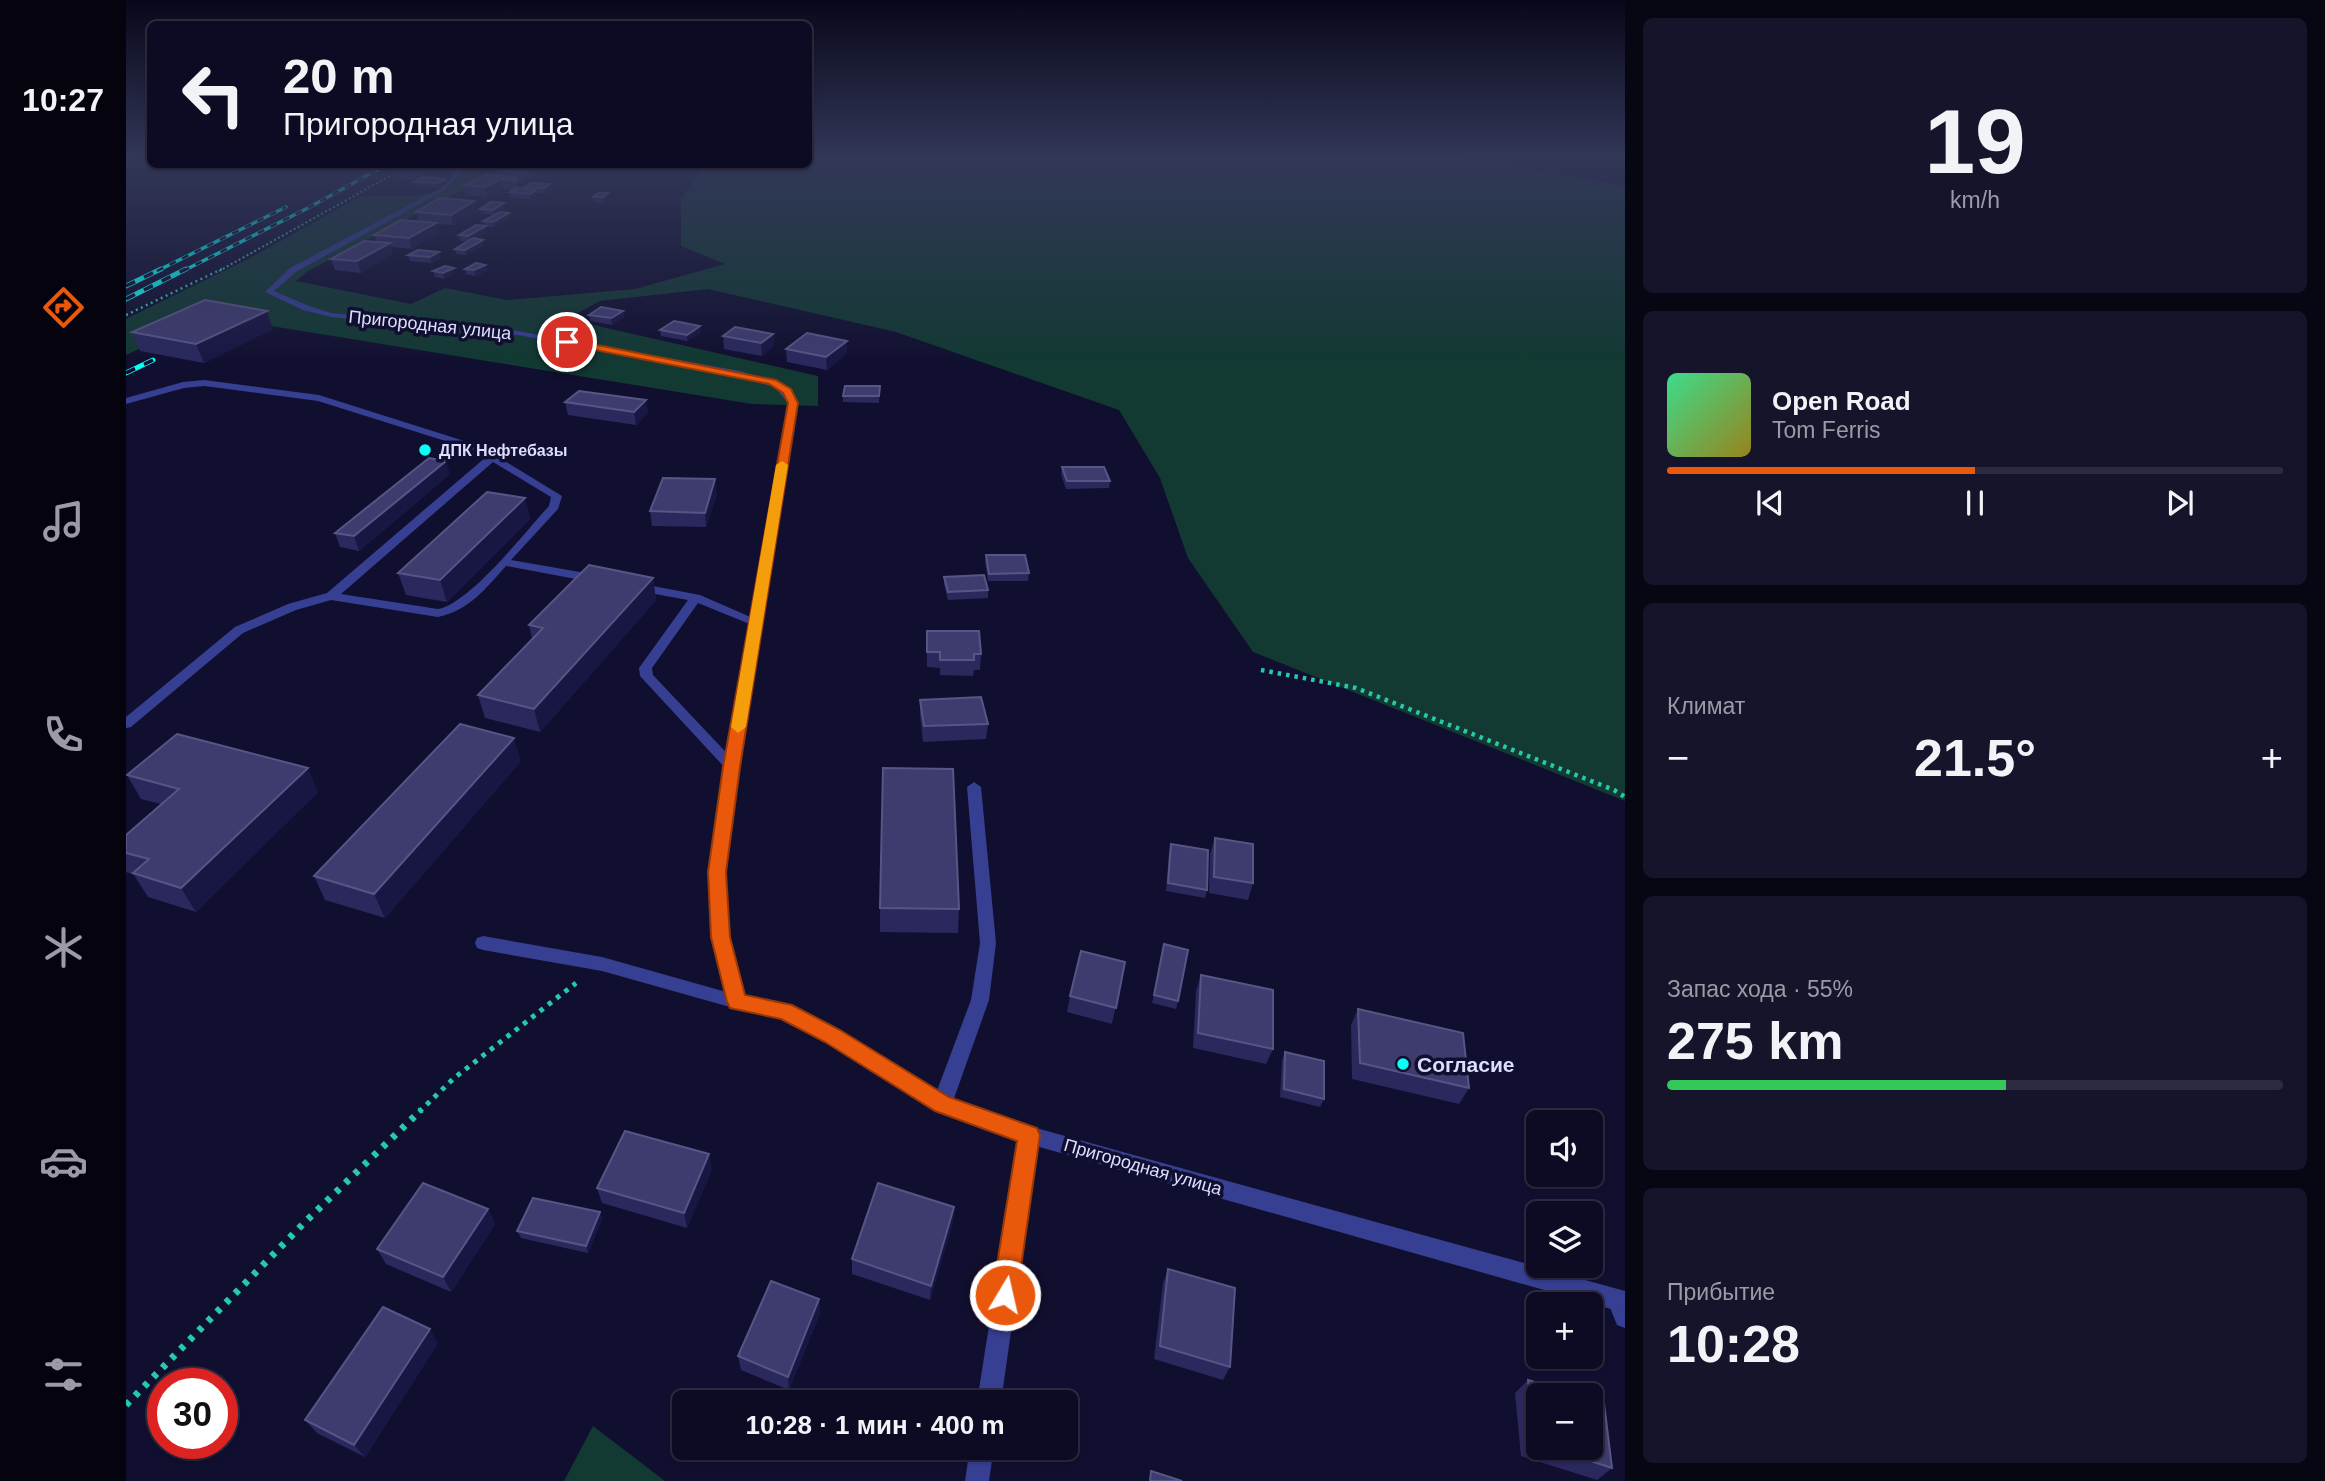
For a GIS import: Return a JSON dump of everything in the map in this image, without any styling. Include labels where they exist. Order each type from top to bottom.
[{"type":"street","name":"Пригородная улица","points":[[372,227],[293,270],[270,292],[306,308],[331,315],[518,333],[740,374],[772,382],[788,391],[793,403],[717,872],[720,937],[737,1002],[785,1011],[832,1036],[942,1104],[1029,1135],[1623,1306]]},
{"type":"street","points":[[126,401],[183,385],[204,383],[319,398],[477,448],[557,496],[554,507],[461,607],[450,612],[438,614],[331,596]]},
{"type":"street","points":[[126,724],[239,630],[292,607],[331,596],[492,457]]},
{"type":"street","points":[[503,562],[612,582]]},
{"type":"street","points":[[626,584],[696,598],[756,622]]},
{"type":"street","points":[[696,598],[645,668],[648,676],[732,767]]},
{"type":"street","points":[[942,1104],[980,1000],[988,943],[974,787]]},
{"type":"street","points":[[483,943],[602,964],[737,1002]]},
{"type":"street","points":[[991,1390],[1029,1135]]},
{"type":"street","points":[[977,1481],[980,1460]]},
{"type":"path","points":[[126,315],[243,259],[299,227]]},
{"type":"path","points":[[1261,670],[1356,688],[1614,790],[1625,797]]},
{"type":"path","points":[[126,1405],[305,1222],[453,1079],[602,964]]},
{"type":"green space","points":[[305,227],[392,227],[308,271],[296,281],[411,304],[445,288],[507,300],[635,289],[725,264],[681,246],[681,227],[1625,227],[1625,801],[1253,652],[1188,558],[1160,478],[1119,410],[896,332],[708,289],[600,301],[567,319],[818,376],[818,406],[752,404],[210,316],[126,355],[126,319],[248,259]]},
{"type":"green space","points":[[593,1426],[665,1481],[564,1481]]},
{"type":"building","points":[[388,227],[429,227],[409,238],[374,235]]},
{"type":"building","points":[[472,227],[484,227],[468,236],[459,235]]},
{"type":"building","points":[[473,238],[483,240],[465,250],[455,249]]},
{"type":"building","points":[[364,241],[390,243],[357,261],[331,259]]},
{"type":"building","points":[[418,250],[439,252],[430,257],[408,255]]},
{"type":"building","points":[[476,263],[485,265],[474,270],[465,269]]},
{"type":"building","points":[[445,266],[454,268],[443,273],[433,271]]},
{"type":"building","points":[[205,300],[267,311],[196,344],[132,332]]},
{"type":"building","points":[[601,307],[623,311],[611,318],[589,315]]},
{"type":"building","points":[[674,321],[700,326],[687,335],[660,330]]},
{"type":"building","points":[[735,327],[773,334],[761,343],[723,336]]},
{"type":"building","points":[[807,333],[847,341],[826,357],[786,349]]},
{"type":"building","points":[[845,386],[880,386],[879,396],[843,396]]},
{"type":"building","points":[[579,391],[646,400],[634,412],[565,402]]},
{"type":"building","points":[[429,458],[446,461],[354,536],[335,533]]},
{"type":"building","points":[[1062,467],[1104,467],[1110,481],[1067,481]]},
{"type":"building","points":[[663,478],[715,479],[705,513],[650,511]]},
{"type":"building","points":[[487,492],[525,498],[440,580],[398,573]]},
{"type":"building","points":[[986,555],[1025,555],[1029,573],[989,574]]},
{"type":"building","points":[[589,565],[653,578],[534,709],[478,695],[543,628],[529,625]]},
{"type":"building","points":[[984,575],[988,590],[948,592],[944,577]]},
{"type":"building","points":[[927,631],[979,631],[981,654],[974,654],[974,660],[940,660],[940,652],[927,652]]},
{"type":"building","points":[[981,697],[988,724],[924,726],[920,700]]},
{"type":"building","points":[[460,724],[514,738],[374,894],[314,876]]},
{"type":"building","points":[[177,734],[308,768],[181,888],[133,873],[149,859],[126,853],[126,835],[179,789],[127,775]]},
{"type":"building","points":[[883,768],[953,769],[959,909],[880,908]]},
{"type":"building","points":[[1215,838],[1253,844],[1253,883],[1214,877]]},
{"type":"building","points":[[1171,844],[1208,850],[1207,890],[1168,883]]},
{"type":"building","points":[[1164,944],[1188,950],[1178,1001],[1154,995]]},
{"type":"building","points":[[1081,951],[1125,962],[1116,1008],[1070,996]]},
{"type":"building","points":[[1201,975],[1273,990],[1273,1049],[1198,1033]]},
{"type":"building","points":[[1358,1009],[1463,1033],[1469,1088],[1360,1063]]},
{"type":"building","points":[[1285,1052],[1324,1061],[1324,1099],[1284,1089]]},
{"type":"building","points":[[625,1131],[709,1154],[684,1213],[597,1188]]},
{"type":"building","points":[[423,1183],[488,1209],[443,1277],[377,1249]]},
{"type":"building","points":[[878,1183],[954,1207],[931,1286],[852,1259]]},
{"type":"building","points":[[533,1198],[600,1212],[586,1246],[517,1231]]},
{"type":"building","points":[[1168,1269],[1235,1288],[1230,1367],[1160,1346]]},
{"type":"building","points":[[771,1281],[819,1299],[788,1377],[738,1356]]},
{"type":"building","points":[[383,1307],[430,1329],[354,1445],[305,1420]]},
{"type":"building","points":[[1603,1403],[1604,1403],[1612,1468],[1588,1460],[1603,1460]]},
{"type":"building","points":[[1151,1471],[1182,1481],[1150,1481]]},
{"type":"railway","points":[[157,271],[245,227]]},
{"type":"railway","points":[[183,271],[270,227]]},
{"type":"railway","points":[[126,286],[161,269]]},
{"type":"railway","points":[[126,299],[186,269]]},
{"type":"railway","points":[[126,373],[153,360]]},
{"type":"slow traffic","points":[[738,727],[782,465]]},
{"type":"place","name":"ДПК Нефтебазы","points":[[425,450]]},
{"type":"place","name":"Согласие","points":[[1403,1064]]},
{"type":"route","points":[[567,342],[740,374],[772,382],[788,391],[793,403],[717,872],[720,937],[737,1002],[785,1011],[832,1036],[942,1104],[1029,1135],[1005,1295]]}]
